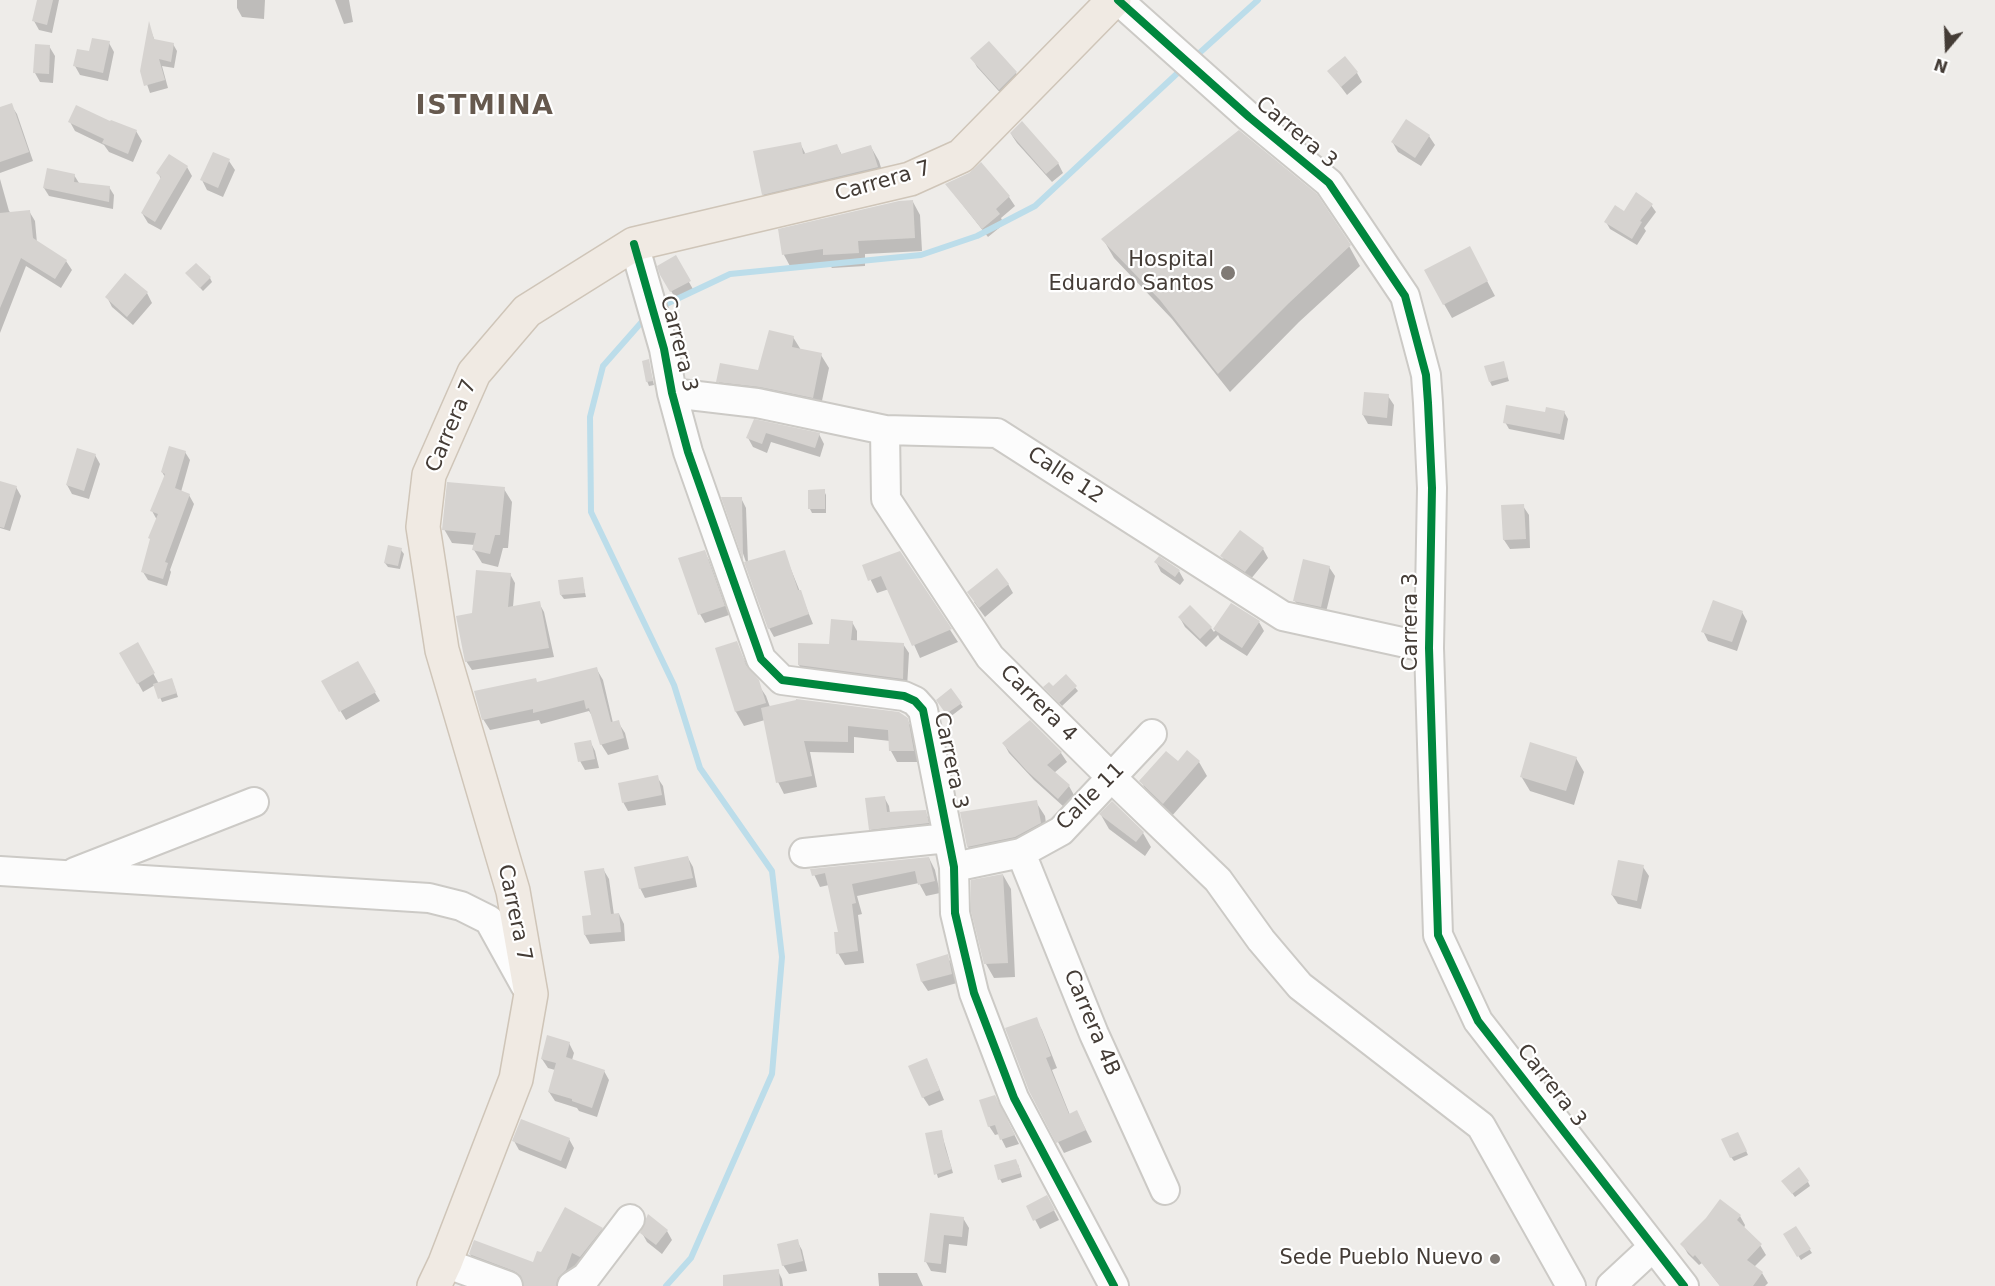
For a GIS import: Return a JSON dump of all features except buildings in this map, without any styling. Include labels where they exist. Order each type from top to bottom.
[{"type":"main road","name":"Carrera 7","points":[[439,1275],[516,1079],[531,994],[513,891],[442,650],[423,527],[429,475],[474,373],[527,311],[634,244],[910,179],[961,156],[1116,0]]},
{"type":"street","name":"Carrera 3","points":[[1116,0],[1173,47],[1249,117],[1329,183],[1405,296],[1426,375],[1428,403],[1432,488],[1429,648],[1438,935],[1478,1021],[1684,1286]]},
{"type":"street","name":"Carrera 3","points":[[634,244],[664,350],[672,393],[688,452],[761,659],[782,680],[904,696],[915,701],[923,710],[954,867],[955,913],[974,993],[1014,1098],[1114,1286]]},
{"type":"street","name":"Calle 12","points":[[672,393],[757,403],[885,430],[997,433],[1282,616],[1429,648]]},
{"type":"street","name":"Carrera 4","points":[[885,430],[885,499],[990,657],[1218,880],[1261,940],[1300,986],[1481,1126],[1571,1286]]},
{"type":"street","name":"Calle 11","points":[[954,867],[1021,854],[1061,831],[1152,734]]},
{"type":"street","points":[[68,875],[254,802]]},
{"type":"street","points":[[804,853],[948,838]]},
{"type":"street","name":"Carrera 4B","points":[[1021,854],[1094,1034],[1165,1190]]},
{"type":"street","points":[[0,871],[440,900],[461,906],[489,920],[531,994]]},
{"type":"street","points":[[572,1286],[586,1277],[630,1219]]},
{"type":"street","points":[[1611,1286],[1653,1247]]},
{"type":"street","points":[[439,1275],[508,1286]]},
{"type":"waterway","points":[[1195,57],[1258,0]]},
{"type":"waterway","points":[[660,307],[730,274],[921,255],[977,236],[1035,206],[1183,68]]},
{"type":"waterway","points":[[647,316],[603,366],[590,417],[591,512],[674,685],[700,768],[772,871],[782,957],[772,1074],[691,1258],[666,1286]]},
{"type":"cycle path","points":[[1118,0],[1249,117],[1329,183],[1405,296],[1426,375],[1428,403],[1432,488],[1429,648],[1438,935],[1478,1021],[1684,1286]]},
{"type":"cycle path","points":[[634,244],[664,349],[672,393],[688,452],[761,659],[782,680],[904,696],[915,701],[923,710],[954,867],[955,913],[974,993],[1014,1098],[1114,1286]]},
{"type":"place","name":"Hospital Eduardo Santos","points":[[1228,273]]},
{"type":"place","name":"Sede Pueblo Nuevo","points":[[1495,1259]]},
{"type":"district","name":"ISTMINA","points":[[485,107]]}]
